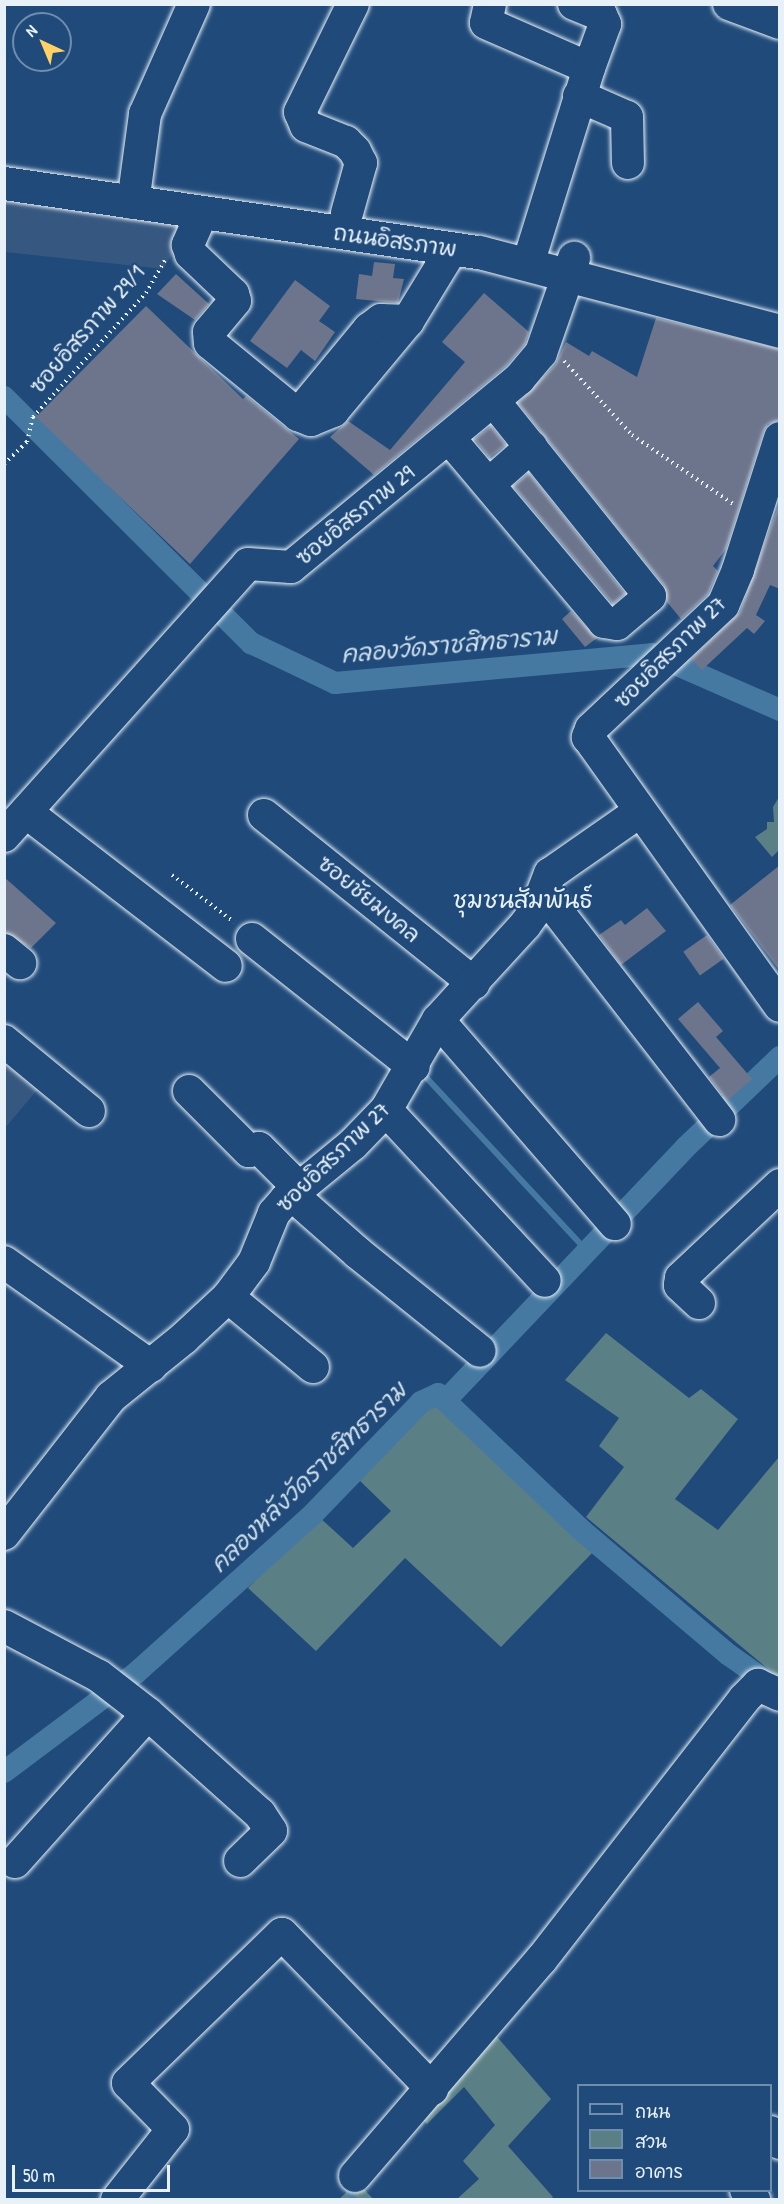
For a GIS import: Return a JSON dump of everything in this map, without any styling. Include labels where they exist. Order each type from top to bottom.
[{"type":"main road","points":[[4,166],[134,193],[347,213],[453,228],[533,248],[571,266],[780,309]]},
{"type":"main road","name":"ถนนอิสรภาพ","points":[[4,183],[134,193],[202,213],[571,266],[780,331]]},
{"type":"street","points":[[134,193],[145,114],[194,4]]},
{"type":"street","points":[[347,213],[361,163],[346,142],[306,126],[300,112],[353,4]]},
{"type":"street","points":[[490,4],[486,23],[584,82],[627,117],[628,163]]},
{"type":"street","points":[[533,248],[584,82],[605,24],[601,15],[574,4]]},
{"type":"street","points":[[729,4],[780,23]]},
{"type":"street","points":[[202,213],[190,235],[188,245],[191,254],[233,294],[235,302],[209,332],[210,343],[298,414],[369,329],[381,320],[408,321],[452,249]]},
{"type":"street","name":"ซอยอิสรภาพ 29","points":[[4,836],[206,608],[248,564],[291,567],[450,439],[519,379],[546,340],[571,266]]},
{"type":"street","points":[[450,439],[604,622],[617,624],[650,596],[494,401]]},
{"type":"street","name":"ซอยอิสรภาพ 27","points":[[780,438],[752,517],[738,570],[723,605],[591,729],[588,737],[639,812],[780,1006]]},
{"type":"street","points":[[489,483],[531,447]]},
{"type":"street","points":[[26,812],[226,966]]},
{"type":"street","name":"ซอยอิสรภาพ 27","points":[[4,1534],[111,1397],[151,1366],[228,1298],[254,1262],[274,1213],[295,1191],[353,1144],[386,1110],[414,1067],[438,1020],[525,925],[544,894],[550,874],[558,866],[639,812]]},
{"type":"street","name":"ซอยชัยมงคล","points":[[264,815],[474,983]]},
{"type":"street","points":[[544,894],[719,1120]]},
{"type":"street","points":[[252,939],[414,1067]]},
{"type":"street","points":[[438,1020],[615,1224]]},
{"type":"street","points":[[4,1041],[89,1111]]},
{"type":"street","points":[[189,1091],[249,1151],[259,1148],[295,1191],[480,1351]]},
{"type":"street","points":[[386,1110],[545,1281]]},
{"type":"street","points":[[690,1290],[780,1185]]},
{"type":"street","points":[[4,1262],[151,1366]]},
{"type":"street","points":[[228,1298],[313,1367]]},
{"type":"street","points":[[4,1626],[99,1676],[139,1707],[269,1823],[269,1834],[240,1861]]},
{"type":"street","points":[[355,2176],[541,1960],[744,1699],[758,1685],[780,1695]]},
{"type":"street","points":[[15,1863],[139,1707]]},
{"type":"street","points":[[117,2199],[173,2129],[128,2083],[282,1934],[432,2089]]},
{"type":"path","name":"ซอยอิสรภาพ 29/1","points":[[4,464],[27,442],[33,417],[146,293],[170,252]]},
{"type":"path","points":[[546,340],[632,435],[752,517]]},
{"type":"path","points":[[172,875],[252,939]]},
{"type":"shaded area","points":[[5,197],[193,222],[163,269],[5,252]]},
{"type":"shaded area","points":[[5,1048],[43,1083],[5,1128]]},
{"type":"green space","points":[[779,797],[779,850],[772,857],[755,837],[767,829],[767,822],[774,822],[773,807]]},
{"type":"green space","points":[[606,1333],[689,1398],[701,1389],[738,1419],[675,1499],[718,1530],[779,1457],[779,1678],[586,1517],[624,1467],[599,1446],[619,1418],[565,1380]]},
{"type":"green space","points":[[434,1402],[595,1550],[501,1647],[405,1558],[316,1651],[248,1588],[318,1516],[353,1548],[391,1511],[357,1478]]},
{"type":"green space","points":[[492,2031],[551,2099],[508,2146],[553,2197],[550,2200],[457,2199],[479,2179],[463,2161],[495,2125],[464,2087],[427,2124],[419,2116]]},
{"type":"green space","points":[[358,2182],[373,2199],[338,2200]]},
{"type":"building","points":[[374,262],[395,264],[393,278],[404,279],[398,303],[356,299],[359,274],[372,276]]},
{"type":"building","points":[[176,274],[209,304],[195,320],[157,294]]},
{"type":"building","points":[[295,280],[330,306],[319,321],[335,332],[315,361],[301,350],[287,368],[250,341]]},
{"type":"building","points":[[484,293],[529,332],[525,344],[506,366],[374,475],[330,437],[348,421],[390,450],[465,362],[442,342]]},
{"type":"building","points":[[146,306],[243,399],[246,396],[299,439],[190,564],[36,417]]},
{"type":"building","points":[[656,318],[780,349],[780,420],[768,424],[763,433],[726,549],[713,566],[718,571],[708,594],[681,619],[667,602],[664,585],[518,403],[555,365],[566,342],[589,356],[592,351],[637,377]]},
{"type":"building","points":[[491,426],[506,445],[489,458],[474,439]]},
{"type":"building","points":[[529,473],[625,594],[613,604],[513,486]]},
{"type":"building","points":[[780,501],[780,589],[770,585],[756,615],[765,621],[754,634],[747,628],[702,670],[691,659],[740,612]]},
{"type":"building","points":[[571,611],[597,638],[585,647],[562,619]]},
{"type":"building","points":[[780,865],[780,971],[730,905]]},
{"type":"building","points":[[4,877],[56,923],[31,948],[4,932]]},
{"type":"building","points":[[647,908],[666,931],[621,965],[599,935],[621,920],[625,925]]},
{"type":"building","points":[[707,935],[724,959],[700,975],[683,952]]},
{"type":"building","points":[[698,1002],[723,1031],[716,1037],[752,1079],[727,1101],[709,1077],[720,1068],[678,1019]]},
{"type":"waterway","name":"คลองวัดราชสิทธาราม","points":[[4,397],[251,643],[335,683],[652,654],[780,710]]},
{"type":"waterway","points":[[445,1401],[685,1148],[780,1057]]},
{"type":"waterway","points":[[423,1074],[587,1251]]},
{"type":"waterway","name":"คลองหลังวัดราชสิทธาราม","points":[[4,1772],[136,1673],[313,1514],[421,1402],[438,1394],[579,1528],[729,1655],[776,1688]]},
{"type":"waterway","points":[[346,2185],[354,2200]]},
{"type":"district","name":"ชุมชนสัมพันธ์","points":[[523,900]]}]
